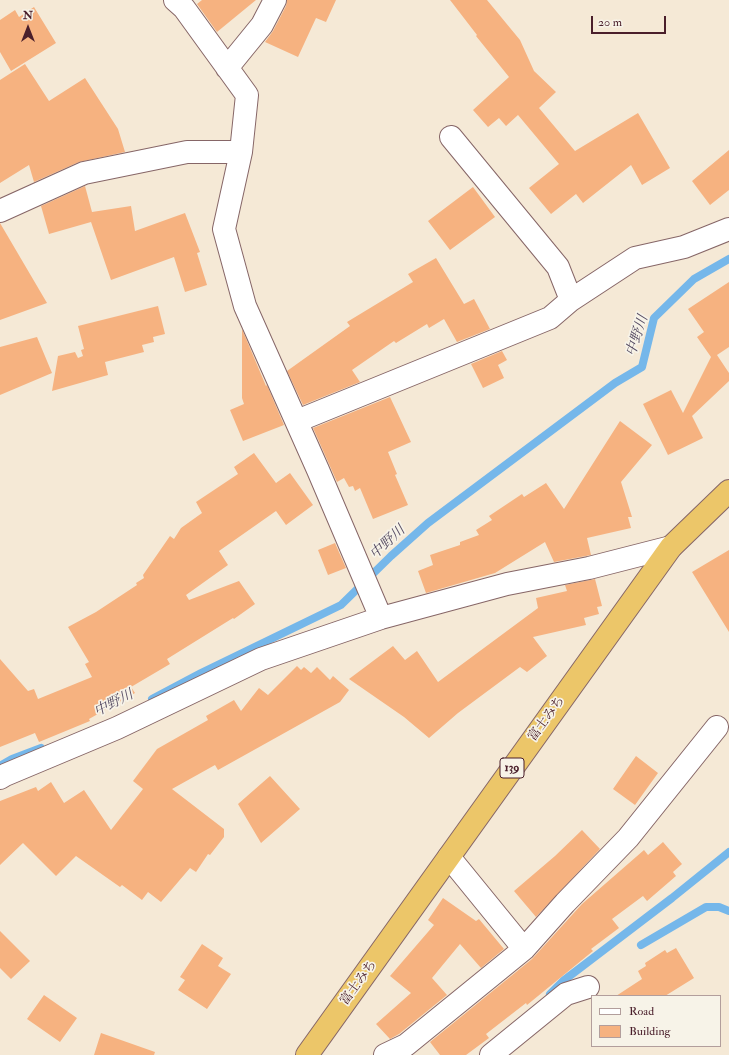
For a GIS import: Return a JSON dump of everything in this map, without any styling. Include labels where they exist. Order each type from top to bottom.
[{"type":"highway","name":"富士みち","points":[[307,1055],[671,547],[729,491]]},
{"type":"street","points":[[175,0],[184,8],[247,95],[241,152],[224,229],[246,306],[379,613]]},
{"type":"street","points":[[227,68],[262,24],[275,0]]},
{"type":"street","points":[[451,137],[558,267],[572,300]]},
{"type":"street","points":[[0,211],[84,173],[187,152],[241,152]]},
{"type":"street","points":[[297,421],[550,318],[572,300],[635,258],[684,246],[729,229]]},
{"type":"street","points":[[0,778],[117,728],[261,659],[379,613],[507,584],[589,568],[671,547]]},
{"type":"street","points":[[385,1055],[406,1045],[524,949],[565,903],[628,838],[717,727]]},
{"type":"street","points":[[448,857],[524,949]]},
{"type":"street","points":[[491,1055],[566,994],[588,986]]},
{"type":"building","points":[[202,0],[256,0],[217,32],[197,4]]},
{"type":"building","points":[[287,0],[336,0],[326,22],[316,18],[298,57],[265,42],[273,31],[286,6]]},
{"type":"building","points":[[450,0],[487,0],[520,40],[534,71],[556,92],[539,108],[575,151],[638,113],[670,168],[642,185],[631,165],[583,203],[576,194],[551,214],[529,188],[559,164],[518,115],[506,126],[499,118],[488,127],[473,110],[509,77],[476,36],[477,35]]},
{"type":"building","points":[[34,7],[56,43],[11,71],[0,52],[0,20],[15,10],[19,17]]},
{"type":"building","points":[[25,64],[49,101],[85,78],[118,129],[125,152],[79,162],[34,182],[29,165],[0,183],[0,80]]},
{"type":"building","points":[[729,150],[729,190],[710,205],[692,181]]},
{"type":"building","points":[[85,186],[92,212],[131,206],[135,231],[185,213],[200,252],[197,253],[207,285],[185,292],[174,257],[111,280],[91,222],[49,234],[41,206]]},
{"type":"building","points":[[473,187],[495,217],[450,250],[428,221]]},
{"type":"building","points":[[0,223],[47,303],[0,320]]},
{"type":"building","points":[[436,258],[464,304],[474,299],[490,329],[457,342],[444,319],[429,328],[427,324],[396,343],[394,341],[352,370],[360,382],[303,405],[287,371],[350,326],[347,322],[413,282],[408,274]]},
{"type":"building","points":[[729,282],[729,347],[717,355],[729,373],[729,381],[692,416],[703,438],[668,455],[643,404],[671,390],[683,413],[711,357],[697,337],[704,332],[688,309]]},
{"type":"building","points":[[158,306],[165,334],[153,337],[154,342],[142,345],[144,352],[105,362],[108,375],[52,391],[58,356],[75,352],[78,358],[83,356],[81,350],[84,349],[78,326]]},
{"type":"building","points":[[242,329],[284,425],[243,441],[230,410],[244,404],[242,398]]},
{"type":"building","points":[[37,337],[52,373],[0,395],[0,347]]},
{"type":"building","points":[[502,351],[507,360],[498,365],[504,378],[483,388],[471,364]]},
{"type":"building","points":[[390,397],[411,442],[388,452],[397,474],[395,475],[408,505],[373,519],[360,488],[355,491],[353,486],[349,487],[344,478],[337,482],[313,428]]},
{"type":"building","points":[[620,421],[652,445],[621,482],[632,517],[628,517],[631,528],[587,538],[591,555],[554,562],[545,542],[495,573],[426,593],[418,571],[433,565],[430,555],[460,545],[460,542],[479,535],[476,530],[492,520],[489,516],[522,494],[524,497],[546,483],[564,509]]},
{"type":"building","points":[[254,453],[276,483],[290,473],[313,505],[286,525],[276,511],[219,551],[228,565],[186,595],[189,600],[239,581],[255,604],[234,619],[233,618],[167,659],[170,664],[131,687],[135,693],[89,719],[90,721],[39,742],[35,733],[0,747],[0,659],[28,691],[34,689],[38,699],[92,677],[85,664],[89,662],[68,627],[96,612],[137,585],[136,583],[144,578],[143,575],[170,536],[174,539],[181,528],[202,513],[196,502],[238,474],[234,467]]},
{"type":"building","points":[[335,543],[346,568],[328,575],[318,550]]},
{"type":"building","points":[[729,550],[729,632],[692,572]]},
{"type":"building","points":[[595,579],[602,606],[597,607],[599,614],[584,618],[586,625],[533,637],[547,656],[527,672],[520,667],[458,713],[429,738],[404,717],[349,679],[393,646],[405,660],[417,651],[438,682],[538,608],[536,598],[567,591],[565,585]]},
{"type":"building","points":[[297,666],[301,670],[304,667],[311,673],[317,667],[330,680],[333,676],[349,690],[340,702],[218,770],[215,765],[172,789],[224,829],[224,837],[210,855],[208,854],[196,872],[190,868],[161,902],[148,892],[142,900],[122,885],[120,887],[76,856],[56,876],[23,843],[0,865],[0,801],[36,787],[38,791],[51,782],[64,803],[84,790],[111,830],[143,789],[133,781],[157,749],[208,720],[206,716],[234,700],[241,711],[259,688],[268,695]]},
{"type":"building","points":[[636,756],[658,773],[635,805],[613,789]]},
{"type":"building","points":[[270,776],[300,809],[261,843],[238,804]]},
{"type":"building","points":[[582,830],[600,849],[536,917],[514,891],[555,856]]},
{"type":"building","points":[[663,842],[682,864],[673,872],[676,876],[647,901],[643,896],[612,919],[619,928],[591,949],[593,951],[527,1005],[526,1003],[486,1034],[489,1038],[466,1055],[440,1055],[430,1042],[532,959],[582,904],[644,850],[648,855]]},
{"type":"building","points":[[443,898],[476,921],[479,919],[504,949],[481,968],[460,944],[432,978],[447,995],[399,1034],[390,1039],[376,1024],[411,993],[390,976],[434,925],[428,920]]},
{"type":"building","points":[[0,931],[30,961],[11,979],[0,968]]},
{"type":"building","points":[[202,944],[223,958],[218,966],[231,974],[207,1009],[178,990],[185,980],[180,977]]},
{"type":"building","points":[[676,948],[694,978],[667,995],[618,995],[642,979],[638,971],[646,966],[645,963],[665,950],[667,953]]},
{"type":"building","points":[[44,995],[77,1018],[60,1042],[27,1019]]},
{"type":"building","points":[[101,1033],[155,1052],[154,1055],[94,1055]]},
{"type":"waterway","name":"中野川","points":[[152,699],[201,673],[341,605],[391,556],[428,523],[615,383],[642,367],[654,318],[694,279],[729,259]]},
{"type":"waterway","name":"中野川","points":[[0,766],[12,759],[41,748]]},
{"type":"waterway","points":[[550,994],[563,981],[672,898],[729,852]]},
{"type":"waterway","points":[[641,945],[706,907],[719,907],[729,911]]}]
